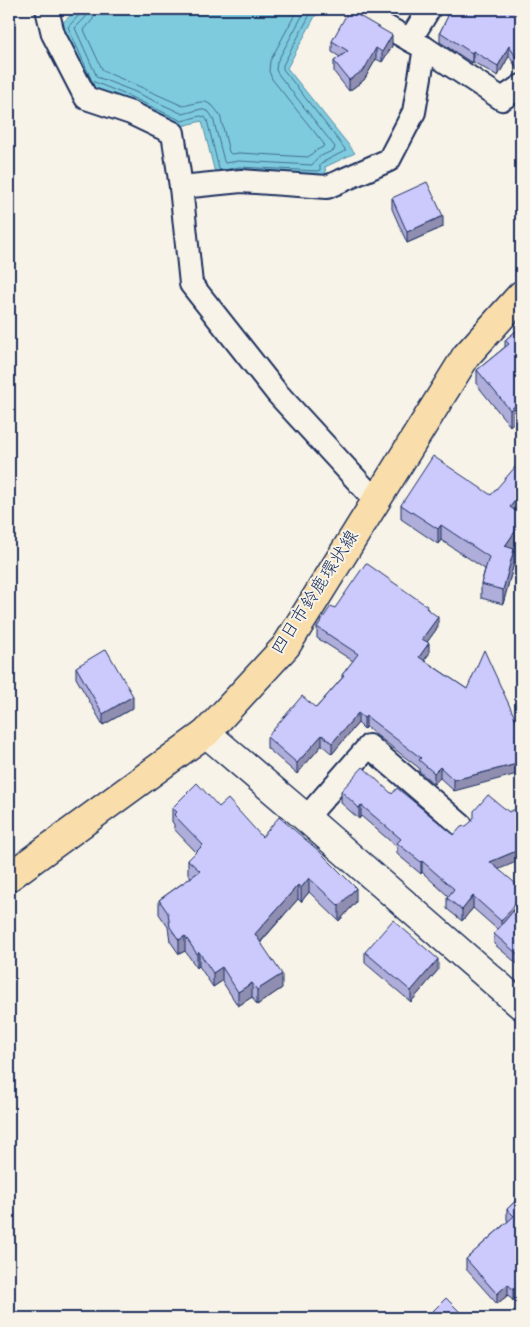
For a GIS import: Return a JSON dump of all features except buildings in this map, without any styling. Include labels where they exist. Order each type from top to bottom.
[{"type":"main road","name":"四日市鈴鹿環状線","points":[[9,877],[206,733],[286,646],[466,356],[521,295]]},
{"type":"street","points":[[47,9],[53,34],[86,98],[131,113],[173,133],[181,187],[191,284],[277,393],[376,501]]},
{"type":"street","points":[[361,9],[360,12],[417,44],[502,99],[521,86]]},
{"type":"street","points":[[181,187],[241,181],[327,187],[389,160],[414,112],[417,44],[429,9]]},
{"type":"street","points":[[206,733],[521,1005]]},
{"type":"street","points":[[306,818],[368,746],[461,826]]},
{"type":"water","points":[[78,9],[319,9],[287,68],[355,153],[325,167],[326,174],[317,176],[216,177],[202,121],[182,126],[88,86],[61,24]]}]
